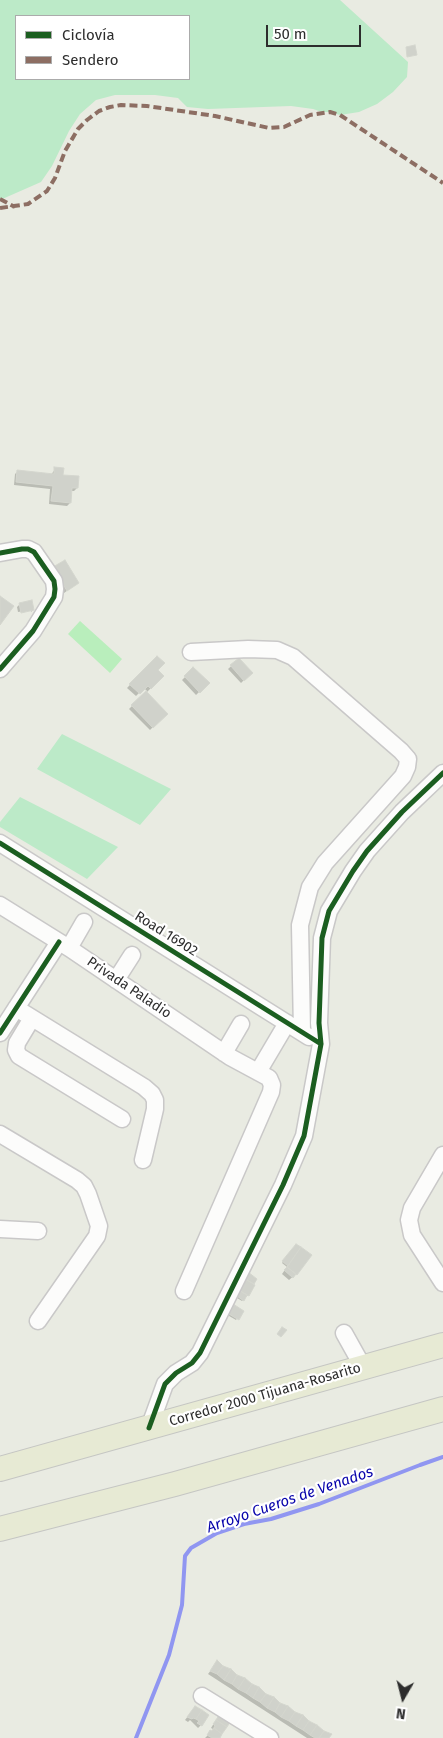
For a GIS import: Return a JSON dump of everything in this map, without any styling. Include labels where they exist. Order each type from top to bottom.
[{"type":"highway","name":"Corredor 2000 Tijuana-Rosarito","points":[[0,1469],[443,1345]]},
{"type":"highway","points":[[0,1529],[175,1484],[443,1409]]},
{"type":"highway","points":[[0,1541],[88,1506]]},
{"type":"street","points":[[0,553],[22,549],[34,552],[54,581],[56,589],[54,597],[34,631],[0,669]]},
{"type":"street","points":[[191,652],[248,649],[277,650],[293,657],[408,758],[408,767],[403,776],[324,863],[310,887],[300,925],[302,1032]]},
{"type":"street","points":[[148,1428],[165,1384],[176,1373],[192,1363],[200,1353],[283,1185],[304,1136],[321,1044],[319,1023],[322,938],[329,911],[352,872],[367,852],[402,812],[443,773]]},
{"type":"street","name":"Road 16902","points":[[0,842],[321,1044]]},
{"type":"street","name":"Privada Paladio","points":[[0,905],[64,945],[224,1053],[258,1072]]},
{"type":"street","points":[[0,1033],[16,1008],[84,922]]},
{"type":"street","points":[[116,980],[132,955]]},
{"type":"street","points":[[16,1008],[144,1087],[152,1094],[155,1100],[155,1109],[143,1160]]},
{"type":"street","points":[[32,1018],[17,1044],[16,1050],[19,1056],[122,1119]]},
{"type":"street","points":[[184,1291],[271,1092],[272,1085],[269,1078],[258,1072],[287,1023]]},
{"type":"street","points":[[224,1053],[241,1024]]},
{"type":"street","points":[[0,1134],[84,1186],[99,1226],[97,1236],[38,1321]]},
{"type":"street","points":[[443,1155],[412,1208],[409,1220],[412,1235],[443,1282]]},
{"type":"street","points":[[0,1229],[38,1230]]},
{"type":"street","points":[[344,1333],[363,1368]]},
{"type":"street","points":[[202,1696],[249,1733],[270,1738]]},
{"type":"green space","points":[[0,0],[340,0],[408,62],[407,77],[393,92],[377,104],[359,112],[340,115],[291,106],[208,109],[187,107],[178,98],[155,95],[115,95],[96,100],[80,114],[69,131],[52,166],[41,182],[0,200]]},
{"type":"green space","points":[[80,621],[122,659],[110,673],[68,634]]},
{"type":"green space","points":[[62,734],[171,789],[140,825],[37,769]]},
{"type":"green space","points":[[20,797],[118,847],[87,879],[0,827],[0,822]]},
{"type":"building","points":[[415,45],[417,55],[407,57],[406,47]]},
{"type":"building","points":[[54,467],[64,468],[63,475],[79,476],[78,488],[72,488],[71,503],[51,501],[53,486],[16,482],[17,470],[54,474]]},
{"type":"building","points":[[65,560],[79,583],[67,591],[53,567]]},
{"type":"building","points":[[0,596],[14,606],[0,625]]},
{"type":"building","points":[[32,600],[34,610],[21,613],[19,603]]},
{"type":"building","points":[[157,656],[165,663],[158,670],[164,676],[151,689],[148,686],[140,694],[129,684]]},
{"type":"building","points":[[239,658],[253,673],[244,681],[230,665]]},
{"type":"building","points":[[193,667],[210,683],[200,693],[184,676]]},
{"type":"building","points":[[146,691],[168,714],[153,728],[131,705]]},
{"type":"building","points":[[296,1244],[301,1247],[288,1266],[282,1261]]},
{"type":"building","points":[[301,1247],[312,1255],[297,1275],[287,1267]]},
{"type":"building","points":[[287,1267],[296,1274],[293,1278],[284,1270]]},
{"type":"building","points":[[248,1272],[257,1279],[254,1284],[244,1278]]},
{"type":"building","points":[[243,1278],[255,1285],[249,1296],[237,1289]]},
{"type":"building","points":[[240,1291],[247,1295],[244,1301],[237,1296]]},
{"type":"building","points":[[230,1302],[244,1311],[239,1320],[224,1311]]},
{"type":"building","points":[[282,1327],[287,1330],[281,1337],[277,1334]]},
{"type":"building","points":[[217,1660],[223,1666],[217,1674],[210,1671]]},
{"type":"building","points":[[223,1666],[231,1669],[224,1680],[217,1674]]},
{"type":"building","points":[[231,1669],[237,1675],[232,1684],[224,1680]]},
{"type":"building","points":[[237,1675],[245,1678],[238,1689],[232,1684]]},
{"type":"building","points":[[245,1678],[252,1684],[246,1693],[238,1689]]},
{"type":"building","points":[[252,1684],[259,1687],[253,1698],[246,1693]]},
{"type":"building","points":[[259,1687],[266,1694],[260,1702],[253,1698]]},
{"type":"building","points":[[266,1694],[274,1697],[267,1708],[260,1702]]},
{"type":"building","points":[[274,1697],[280,1703],[275,1712],[267,1708]]},
{"type":"building","points":[[280,1703],[288,1706],[281,1717],[275,1712]]},
{"type":"building","points":[[195,1706],[202,1710],[196,1719],[187,1717]]},
{"type":"building","points":[[288,1706],[295,1712],[289,1721],[281,1717]]},
{"type":"building","points":[[202,1710],[209,1715],[202,1726],[197,1723],[199,1721],[196,1719]]},
{"type":"building","points":[[295,1712],[303,1715],[296,1726],[289,1721]]},
{"type":"building","points":[[219,1715],[232,1719],[227,1727],[216,1720]]},
{"type":"building","points":[[303,1715],[309,1721],[303,1730],[296,1726]]},
{"type":"building","points":[[216,1720],[227,1727],[222,1734],[214,1728],[213,1724]]},
{"type":"building","points":[[309,1721],[317,1725],[310,1735],[303,1730]]},
{"type":"building","points":[[317,1725],[324,1731],[319,1738],[315,1738],[310,1735]]},
{"type":"building","points":[[214,1728],[222,1734],[220,1738],[212,1738],[207,1735]]},
{"type":"building","points":[[324,1731],[332,1734],[329,1738],[319,1738]]},
{"type":"waterway","name":"Arroyo Cueros de Venados","points":[[136,1738],[169,1655],[182,1605],[185,1556],[191,1548],[217,1533],[319,1504],[443,1457]]},
{"type":"marked path","points":[[0,208],[28,204],[47,191],[55,178],[65,151],[78,129],[99,111],[121,105],[147,106],[215,116],[269,128],[284,127],[310,115],[330,112],[340,115],[443,183]]},
{"type":"marked path","points":[[0,199],[15,207]]},
{"type":"cycle path","points":[[0,553],[22,549],[34,552],[54,581],[55,589],[54,597],[33,631],[0,669]]},
{"type":"cycle path","points":[[149,1428],[165,1384],[176,1373],[192,1363],[200,1353],[283,1185],[304,1136],[321,1044],[319,1023],[322,938],[329,911],[367,851],[402,812],[443,773]]},
{"type":"cycle path","points":[[0,843],[321,1044]]},
{"type":"cycle path","points":[[0,1033],[59,942]]}]
